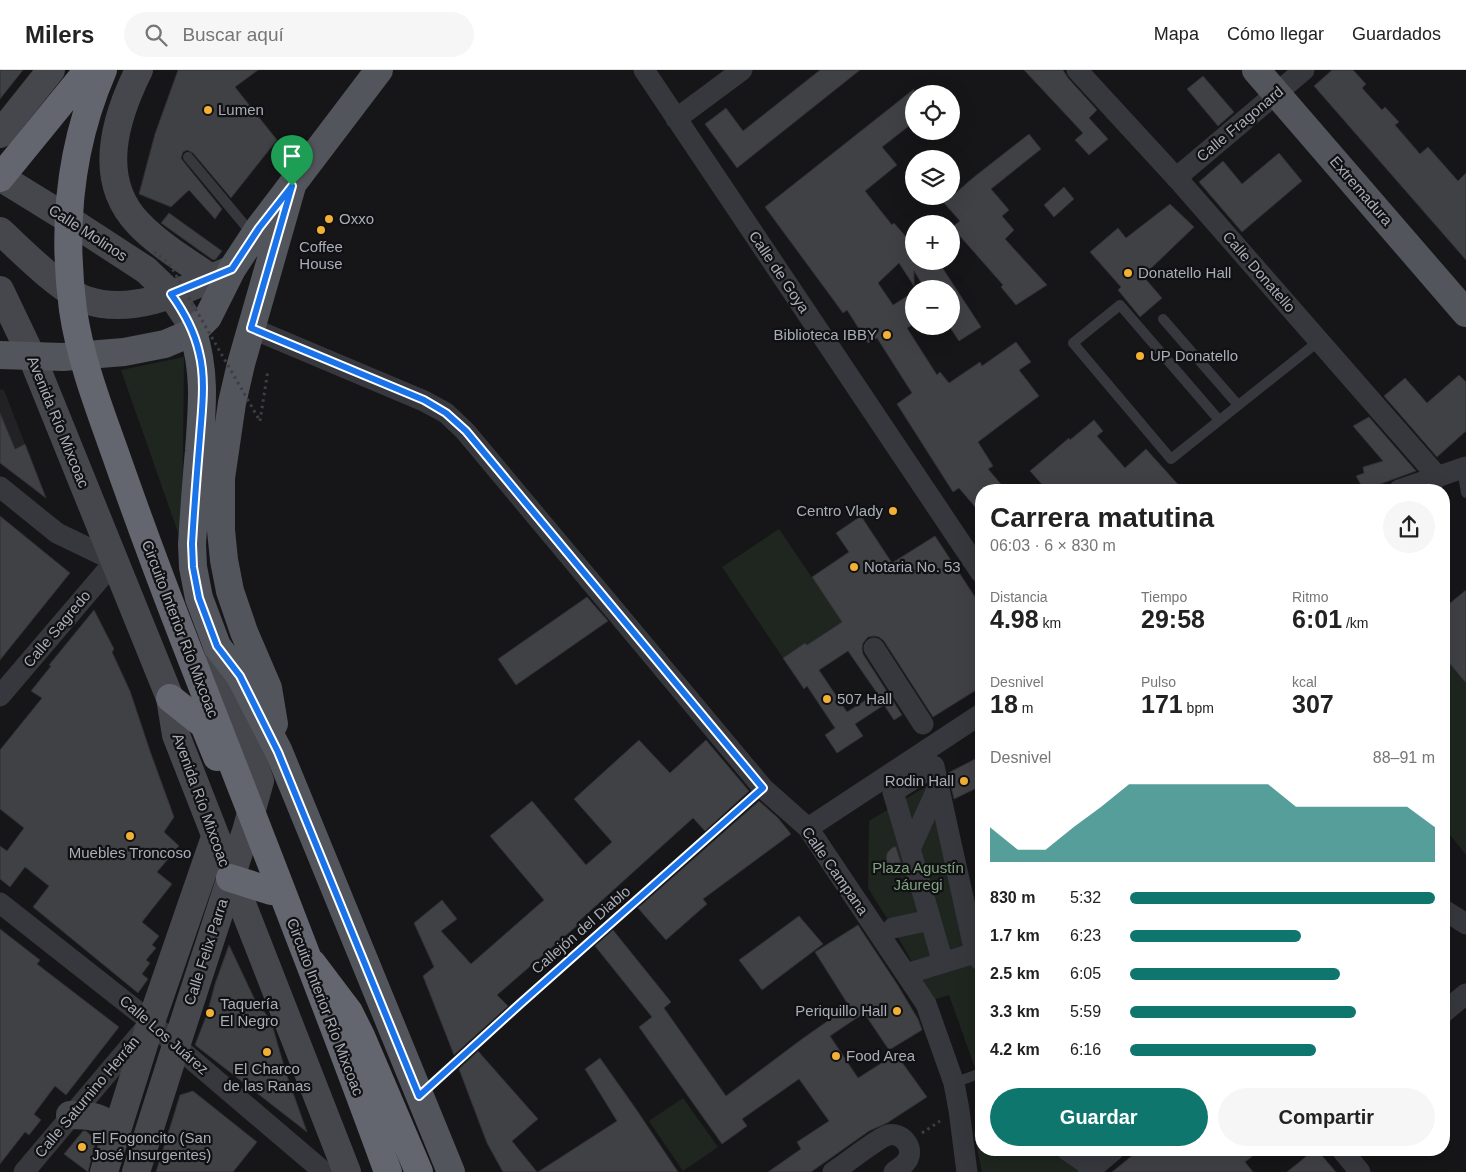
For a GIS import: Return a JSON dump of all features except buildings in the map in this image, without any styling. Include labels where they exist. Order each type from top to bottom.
[{"type":"highway","points":[[0,178],[88,70]]},
{"type":"highway","name":"Circuito Interior Río Mixcoac","points":[[103,70],[90,99],[72,171],[69,210],[69,261],[74,311],[81,347],[105,424],[160,578],[388,1172]]},
{"type":"highway","points":[[170,698],[204,725],[246,831],[287,926],[296,943],[349,1012],[419,1172]]},
{"type":"highway","points":[[230,878],[271,891]]},
{"type":"main road","points":[[0,134],[51,70]]},
{"type":"main road","points":[[139,70],[122,109],[115,136],[113,162],[115,185],[125,206],[138,223],[160,243],[222,274]]},
{"type":"main road","points":[[0,355],[32,357],[124,352],[165,344],[193,332],[208,317],[222,274],[254,236],[379,70]]},
{"type":"main road","name":"Extremadura","points":[[1256,70],[1466,313]]},
{"type":"main road","name":"Calle Molinos","points":[[0,178],[146,270],[171,294],[189,321],[193,332]]},
{"type":"main road","points":[[278,752],[268,688],[244,632],[230,591],[221,530],[221,478],[232,403],[251,328],[292,186]]},
{"type":"main road","points":[[0,232],[68,290],[85,300],[102,304],[128,304],[154,299],[222,274]]},
{"type":"main road","name":"Avenida Río Mixcoac","points":[[0,290],[32,357],[170,698],[176,735],[230,878],[347,1172]]},
{"type":"main road","points":[[193,332],[200,353],[202,384],[192,544],[193,567],[199,598],[217,646],[240,676],[278,752],[451,1172]]},
{"type":"main road","name":"Calle Felix Parra","points":[[136,1172],[246,831],[260,781],[227,687],[217,646]]},
{"type":"main road","name":"Calle Felix Parra","points":[[104,1172],[151,1022],[215,838]]},
{"type":"main road","points":[[70,1115],[97,1117],[107,1122],[116,1131]]},
{"type":"street","name":"Calle de Goya","points":[[644,70],[975,564]]},
{"type":"street","points":[[676,120],[742,70]]},
{"type":"street","name":"Calle Donatello","points":[[1076,70],[1176,178],[1438,477]]},
{"type":"street","name":"Calle Fragonard","points":[[1176,178],[1304,70]]},
{"type":"street","name":"Calle Campana","points":[[251,328],[424,400],[446,413],[466,431],[763,788],[808,828],[926,1004],[954,1083],[966,1172]]},
{"type":"street","points":[[1417,484],[1464,468]]},
{"type":"street","points":[[0,487],[57,533],[115,561]]},
{"type":"street","name":"Calle Sagredo","points":[[0,696],[115,561]]},
{"type":"street","points":[[874,648],[923,724]]},
{"type":"street","points":[[808,828],[975,718]]},
{"type":"street","points":[[943,963],[893,792],[934,766],[975,944]]},
{"type":"street","points":[[910,849],[938,787]]},
{"type":"street","name":"Calle Los Juárez","points":[[0,903],[151,1022],[176,1046],[324,1172]]},
{"type":"street","points":[[1450,914],[1466,924]]},
{"type":"street","points":[[893,928],[930,920]]},
{"type":"street","points":[[906,974],[943,963],[975,958]]},
{"type":"street","points":[[1450,1007],[1466,994]]},
{"type":"street","name":"Calle Saturnino Herrán","points":[[24,1172],[70,1115],[151,1022]]},
{"type":"street","points":[[834,1172],[887,1136],[898,1136],[907,1142],[910,1153],[906,1163],[894,1172]]},
{"type":"street","points":[[1074,1156],[1090,1170],[1107,1156]]},
{"type":"street","points":[[1347,1156],[1360,1172]]},
{"type":"lane","points":[[188,157],[254,236]]},
{"type":"lane","points":[[1219,420],[1120,305],[1073,343],[1171,459],[1320,341]]},
{"type":"lane","points":[[1164,319],[1238,405]]},
{"type":"lane","points":[[1464,468],[1466,493]]},
{"type":"lane","name":"Callejón del Diablo","points":[[419,1096],[763,788]]},
{"type":"lane","points":[[954,1083],[975,1075]]},
{"type":"path","points":[[154,252],[169,262],[260,421],[268,370]]},
{"type":"path","points":[[907,1142],[959,1110]]},
{"type":"shaded area","points":[[0,389],[4,390],[25,444],[0,455]]},
{"type":"green space","points":[[184,357],[182,544],[121,370]]},
{"type":"green space","points":[[779,529],[842,622],[783,658],[722,567]]},
{"type":"green space","points":[[1450,664],[1466,683],[1466,855],[1450,835]]},
{"type":"green space","name":"Plaza Agustín Jáuregi","points":[[945,775],[975,900],[975,1068],[949,995],[933,1000],[893,928],[868,888],[869,821]]},
{"type":"green space","points":[[683,1098],[718,1147],[683,1171],[649,1121]]},
{"type":"green space","points":[[979,1156],[1103,1156],[1083,1172],[982,1172]]},
{"type":"place","name":"Lumen","points":[[208,110]]},
{"type":"place","name":"Oxxo","points":[[329,219]]},
{"type":"place","name":"Coffee House","points":[[321,230]]},
{"type":"place","name":"Donatello Hall","points":[[1128,273]]},
{"type":"place","name":"Biblioteca IBBY","points":[[887,335]]},
{"type":"place","name":"UP Donatello","points":[[1140,356]]},
{"type":"place","name":"Centro Vlady","points":[[893,511]]},
{"type":"place","name":"Notaria No. 53","points":[[854,567]]},
{"type":"place","name":"507 Hall","points":[[827,699]]},
{"type":"place","name":"Rodin Hall","points":[[964,781]]},
{"type":"place","name":"Muebles Troncoso","points":[[130,836]]},
{"type":"place","name":"Periquillo Hall","points":[[897,1011]]},
{"type":"place","name":"Taquería El Negro","points":[[210,1013]]},
{"type":"place","name":"El Charco de las Ranas","points":[[267,1052]]},
{"type":"place","name":"Food Area","points":[[836,1056]]},
{"type":"place","name":"El Fogoncito (San José Insurgentes)","points":[[82,1147]]},
{"type":"route","points":[[292,186],[251,328],[424,400],[446,413],[466,431],[763,788],[419,1096],[278,752],[240,676],[217,646],[199,598],[193,567],[192,544],[202,402],[202,375],[200,353],[189,321],[171,294],[232,269],[259,228],[292,186]]}]
